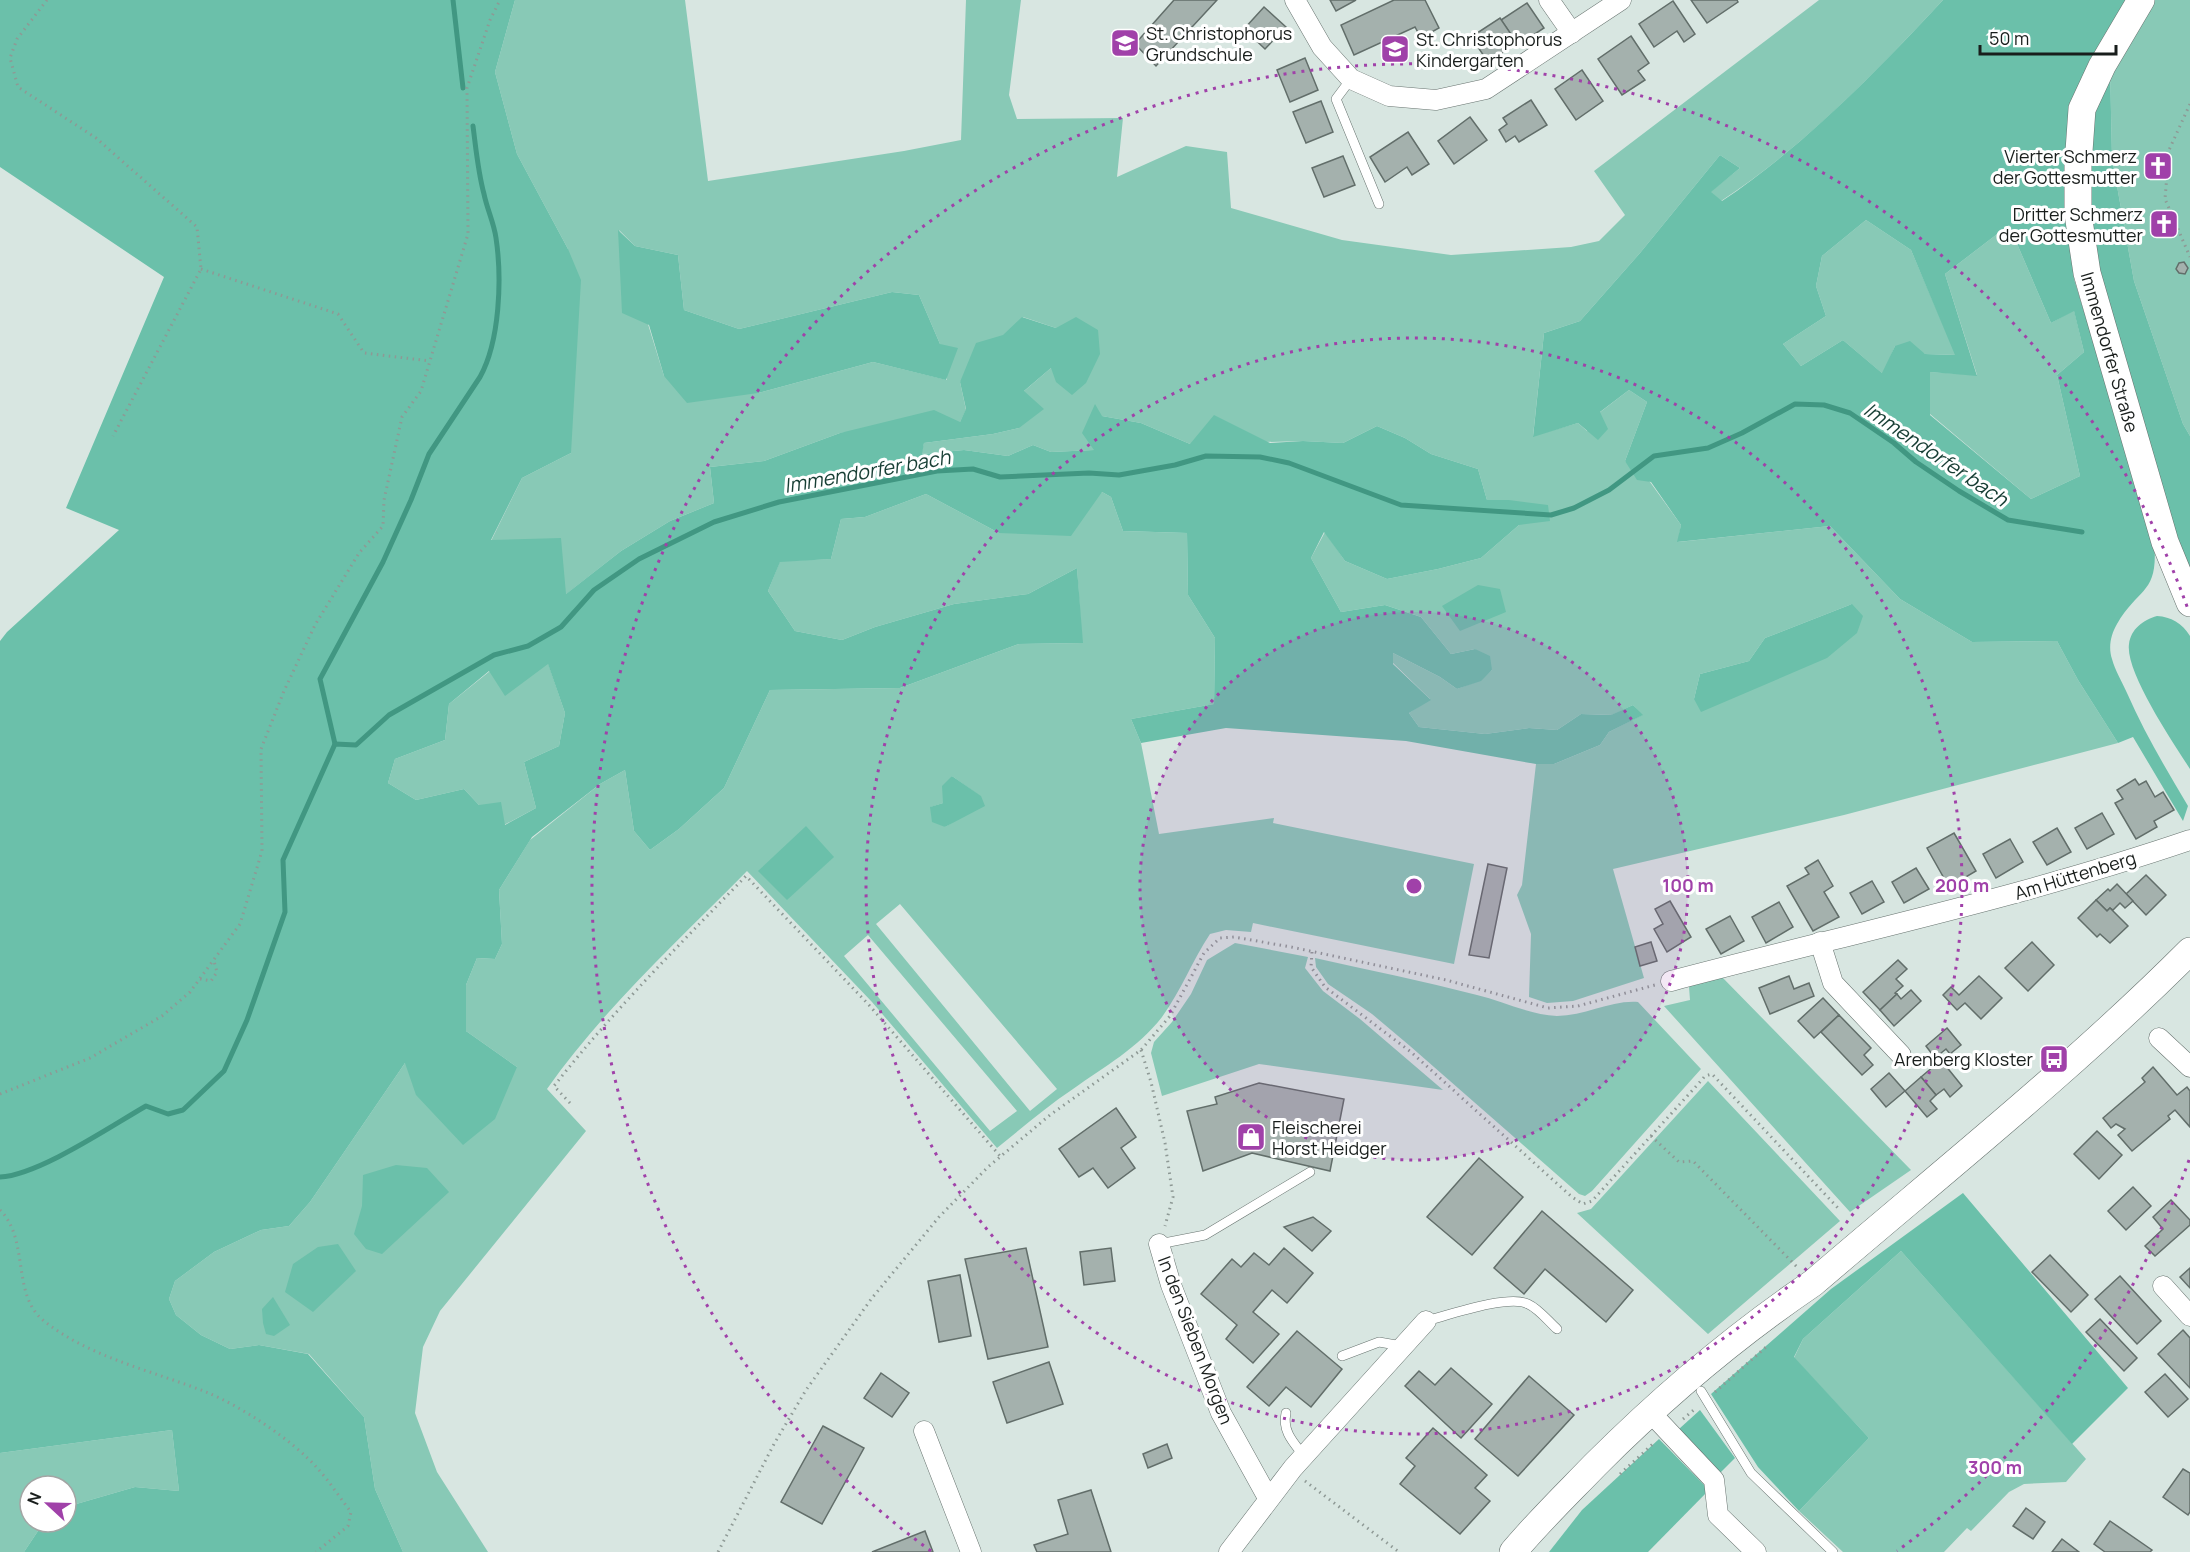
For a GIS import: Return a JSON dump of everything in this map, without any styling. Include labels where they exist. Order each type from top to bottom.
[{"type":"main road","name":"Immendorfer Straße","points":[[2141,0],[2102,66],[2082,109],[2078,165],[2078,214],[2087,273],[2125,407],[2165,542],[2190,603]]},
{"type":"main road","points":[[1531,1552],[1710,1360],[1813,1283],[2063,1069],[2147,994],[2190,951]]},
{"type":"main road","points":[[1514,1552],[1561,1500],[1656,1418],[1701,1390],[1789,1310],[1813,1283]]},
{"type":"street","points":[[1295,0],[1322,47],[1351,79],[1389,96],[1436,100],[1486,89],[1622,0]]},
{"type":"street","points":[[1549,0],[1572,33]]},
{"type":"street","name":"Am Hüttenberg","points":[[1671,981],[1997,899],[2190,840]]},
{"type":"street","points":[[1820,942],[1833,983],[1900,1055]]},
{"type":"street","points":[[2159,1038],[2190,1067]]},
{"type":"street","name":"In den Sieben Morgen","points":[[1160,1244],[1171,1285],[1221,1413],[1269,1498]]},
{"type":"street","points":[[2163,1286],[2190,1316]]},
{"type":"street","points":[[1229,1552],[1298,1462],[1426,1321]]},
{"type":"street","points":[[1656,1418],[1714,1480],[1718,1515],[1756,1552]]},
{"type":"street","points":[[924,1431],[971,1552]]},
{"type":"lane","points":[[1351,79],[1336,99],[1379,204]]},
{"type":"lane","points":[[1160,1244],[1205,1235],[1310,1172]]},
{"type":"lane","points":[[1426,1321],[1513,1300],[1522,1301],[1534,1307],[1557,1329]]},
{"type":"lane","points":[[1342,1356],[1379,1342],[1404,1346]]},
{"type":"lane","points":[[1701,1390],[1751,1473],[1833,1552]]},
{"type":"lane","points":[[1286,1413],[1284,1421],[1298,1462]]},
{"type":"path","points":[[47,0],[17,39],[10,58],[18,87],[96,138],[197,227],[201,269],[113,436]]},
{"type":"path","points":[[0,1094],[82,1061],[162,1016],[190,992],[240,924],[262,851],[261,749],[284,691],[315,625],[359,553],[383,526],[384,500],[402,417],[421,391],[468,234],[467,88],[490,20],[500,0]]},
{"type":"path","points":[[2190,104],[2169,150],[2165,199],[2190,257]]},
{"type":"path","points":[[201,269],[338,314],[364,353],[430,361]]},
{"type":"path","points":[[570,1103],[554,1086],[644,981],[746,876],[869,1005],[1000,1156]]},
{"type":"path","points":[[718,1552],[774,1444],[813,1381],[872,1298],[939,1217],[1000,1156],[1050,1115],[1141,1050],[1170,1016],[1204,953],[1221,938],[1234,937],[1446,980],[1548,1008],[1578,1006],[1671,981]]},
{"type":"path","points":[[1312,952],[1311,967],[1325,987],[1411,1052],[1572,1197],[1583,1203],[1592,1201],[1705,1076],[1712,1074],[1838,1208]]},
{"type":"path","points":[[200,979],[211,981],[218,972],[214,961]]},
{"type":"path","points":[[1141,1050],[1165,1143],[1173,1197],[1160,1244]]},
{"type":"path","points":[[1651,1136],[1679,1162],[1694,1161],[1813,1283]]},
{"type":"path","points":[[0,1210],[15,1233],[20,1256],[20,1271],[32,1305],[42,1320],[75,1343],[209,1394],[249,1416],[291,1444],[317,1468],[351,1512],[348,1526],[316,1552]]},
{"type":"path","points":[[1298,1462],[1301,1478],[1399,1552]]},
{"type":"green space","points":[[0,0],[515,0],[495,72],[517,154],[568,249],[581,280],[571,453],[522,478],[491,540],[561,538],[566,594],[621,551],[670,521],[714,503],[710,467],[764,461],[840,433],[934,410],[960,422],[966,409],[960,382],[976,343],[1003,335],[1022,317],[1056,328],[1076,317],[1098,330],[1100,354],[1086,383],[1072,395],[1056,382],[1051,368],[1024,391],[1044,409],[1019,428],[993,434],[924,443],[922,454],[964,450],[1008,456],[1033,445],[1051,452],[1094,450],[1082,433],[1095,404],[1102,416],[1141,423],[1190,444],[1214,415],[1270,443],[1303,441],[1343,443],[1377,426],[1405,438],[1431,454],[1478,469],[1487,500],[1548,505],[1550,521],[1519,525],[1481,558],[1387,579],[1345,561],[1324,532],[1311,558],[1341,612],[1385,605],[1421,617],[1451,654],[1475,649],[1490,656],[1492,670],[1481,681],[1457,689],[1440,677],[1393,653],[1393,664],[1431,700],[1409,713],[1419,727],[1485,734],[1529,728],[1557,730],[1581,714],[1611,715],[1633,705],[1643,715],[1609,732],[1600,745],[1554,764],[1536,764],[1406,741],[1226,728],[1141,743],[1131,719],[1214,704],[1215,638],[1188,595],[1187,533],[1123,531],[1111,497],[1102,492],[1071,536],[999,533],[926,494],[865,517],[841,519],[831,559],[780,562],[768,591],[795,631],[842,640],[875,627],[954,604],[1028,594],[1077,568],[1083,643],[1019,644],[900,688],[770,690],[724,788],[679,829],[650,850],[634,831],[625,770],[600,784],[532,837],[499,890],[502,944],[495,959],[477,958],[466,985],[466,1031],[517,1067],[495,1119],[463,1145],[416,1095],[405,1063],[310,1202],[289,1226],[261,1230],[214,1252],[175,1281],[169,1299],[176,1315],[201,1335],[230,1349],[259,1345],[308,1354],[364,1417],[375,1489],[403,1552],[24,1552],[36,1534],[78,1534],[78,1504],[135,1487],[179,1491],[172,1430],[0,1453],[0,641],[7,632],[119,530],[66,508],[164,277],[0,167]],"holes":[[[548,664],[565,713],[559,746],[524,762],[536,808],[505,825],[501,802],[479,805],[464,789],[416,800],[388,783],[395,759],[445,740],[449,704],[489,671],[505,696]]]},
{"type":"green space","points":[[515,0],[685,0],[708,181],[961,140],[966,0],[1021,0],[1009,95],[1017,119],[1123,118],[1117,177],[1186,146],[1227,152],[1231,208],[1342,240],[1451,255],[1571,247],[1599,241],[1625,215],[1594,171],[1819,0],[1943,0],[1838,107],[1782,157],[1721,201],[1710,192],[1740,168],[1720,155],[1640,253],[1580,321],[1544,333],[1533,436],[1578,423],[1587,431],[1599,413],[1629,390],[1647,402],[1625,461],[1650,482],[1681,525],[1678,542],[1830,526],[1900,599],[1972,642],[2057,641],[2078,680],[2118,743],[1844,815],[1613,869],[1644,978],[1573,1001],[1547,1003],[1529,997],[1531,934],[1517,895],[1522,885],[1536,764],[1554,764],[1600,745],[1609,732],[1642,715],[1633,705],[1612,715],[1581,714],[1557,730],[1529,728],[1485,734],[1419,727],[1409,713],[1430,699],[1393,663],[1393,653],[1440,677],[1457,689],[1481,680],[1492,670],[1475,649],[1451,654],[1421,617],[1385,605],[1341,612],[1311,558],[1325,532],[1345,561],[1387,579],[1481,558],[1519,525],[1509,500],[1487,500],[1478,469],[1431,454],[1405,438],[1377,426],[1343,443],[1303,441],[1190,444],[1141,423],[1102,416],[1094,450],[1051,452],[1033,445],[1008,456],[964,450],[921,454],[924,443],[993,434],[1019,428],[1023,392],[1051,368],[1056,328],[1023,317],[960,382],[966,410],[960,422],[840,433],[764,461],[710,467],[714,503],[670,521],[621,551],[565,595],[491,541],[522,478],[571,453],[568,249],[517,154],[495,72]],"holes":[[[619,230],[635,246],[678,255],[684,310],[739,329],[892,292],[919,295],[940,344],[947,380],[873,362],[758,393],[664,376]],[[1852,604],[1694,699],[1700,674],[1749,661],[1765,638]]]},
{"type":"green space","points":[[1943,0],[2133,0],[2095,61],[2067,219],[2074,279],[2154,540],[2155,558],[2151,580],[2125,611],[2115,628],[2110,650],[2113,663],[2141,722],[2188,806],[2183,821],[2133,737],[2118,743],[2078,680],[2057,641],[1972,642],[1900,599],[1830,526],[1677,542],[1681,525],[1651,482],[1637,480],[1625,461],[1647,402],[1629,390],[1600,412],[1608,429],[1598,440],[1578,423],[1533,437],[1544,333],[1580,321],[1640,253],[1720,155],[1740,168],[1711,192],[1722,201],[1782,157],[1838,107]],"holes":[[[1866,220],[1911,250],[1955,355],[1925,354],[1910,341],[1895,346],[1882,373],[1843,340],[1801,366],[1783,344],[1826,316],[1816,286],[1822,256]],[[2009,225],[2051,323],[2074,311],[2084,352],[2057,375],[2080,476],[2031,499],[1930,415],[1930,372],[1977,376],[1945,274]]]},
{"type":"green space","points":[[2149,0],[2190,0],[2190,436],[2183,424],[2134,281],[2112,158],[2110,66]]},
{"type":"green space","points":[[2110,66],[2112,158],[2134,281],[2183,424],[2190,436],[2190,579],[2101,298],[2085,161],[2097,98]]},
{"type":"green space","points":[[1866,220],[1911,250],[1956,355],[1925,354],[1895,346],[1883,374],[1843,340],[1801,366],[1783,344],[1826,316],[1816,286],[1822,256]]},
{"type":"green space","points":[[2009,225],[2051,323],[2074,310],[2084,352],[2057,375],[2080,476],[2031,499],[1930,414],[1930,372],[1977,375],[1945,274]]},
{"type":"green space","points":[[618,230],[635,246],[678,255],[684,310],[739,329],[892,292],[919,295],[940,344],[958,348],[946,380],[873,362],[758,393],[687,403],[664,376],[649,325],[622,313]]},
{"type":"green space","points":[[1102,492],[1111,497],[1123,531],[1187,533],[1188,595],[1215,638],[1214,704],[1131,719],[1141,743],[1159,834],[1274,818],[1273,823],[1474,864],[1454,964],[1253,923],[1251,932],[1226,930],[1210,934],[1169,1007],[1153,1028],[1120,1056],[1053,1103],[997,1148],[872,1002],[747,871],[617,1003],[569,1059],[547,1089],[586,1131],[440,1311],[423,1347],[415,1413],[437,1472],[488,1552],[403,1552],[375,1489],[364,1417],[309,1354],[259,1345],[230,1349],[201,1335],[176,1315],[169,1299],[175,1281],[214,1252],[261,1230],[289,1226],[310,1202],[405,1063],[517,1067],[466,1031],[466,985],[477,958],[495,959],[502,944],[499,890],[530,840],[600,784],[625,770],[634,831],[650,850],[679,829],[724,788],[770,690],[900,688],[1019,644],[1082,643],[1077,568],[1028,594],[954,604],[875,627],[842,640],[795,631],[768,591],[780,561],[831,559],[841,519],[865,517],[926,494],[999,533]],"holes":[[[952,776],[980,796],[958,819],[945,827],[931,807],[943,803]],[[900,904],[1057,1089],[1030,1111],[876,924]],[[868,935],[1017,1111],[990,1131],[844,956]]]},
{"type":"green space","points":[[1478,585],[1500,589],[1506,612],[1460,631],[1442,606]]},
{"type":"green space","points":[[1852,604],[1863,616],[1857,633],[1827,658],[1701,712],[1694,699],[1700,674],[1749,661],[1765,638]]},
{"type":"green space","points":[[2157,616],[2176,622],[2190,636],[2190,769],[2152,708],[2142,689],[2130,656],[2129,644],[2132,634],[2147,620]]},
{"type":"green space","points":[[548,663],[565,713],[559,746],[524,762],[536,808],[504,825],[479,805],[464,789],[416,800],[388,783],[395,759],[445,740],[449,704],[490,671]]},
{"type":"green space","points":[[952,776],[981,796],[985,806],[945,827],[932,822],[930,807],[943,803],[942,786]]},
{"type":"green space","points":[[806,826],[834,857],[787,900],[758,871]]},
{"type":"green space","points":[[1235,943],[1308,957],[1305,968],[1323,991],[1360,1019],[1443,1090],[1259,1064],[1162,1096],[1151,1053],[1154,1042],[1172,1022],[1191,994],[1207,960]]},
{"type":"green space","points":[[1315,958],[1457,990],[1547,1015],[1578,1014],[1618,1003],[1638,1002],[1701,1069],[1585,1196],[1579,1194],[1372,1014],[1328,984],[1316,967]]},
{"type":"green space","points":[[1721,976],[1911,1170],[1850,1212],[1664,1006],[1690,1000],[1689,987],[1694,982]]},
{"type":"green space","points":[[1708,1081],[1840,1221],[1708,1334],[1577,1213],[1591,1209]]},
{"type":"green space","points":[[396,1165],[427,1168],[449,1192],[382,1254],[366,1249],[354,1234],[362,1206],[363,1175]]},
{"type":"green space","points":[[1963,1193],[2128,1388],[2072,1444],[1901,1251],[1803,1339],[1794,1357],[1869,1438],[1799,1511],[1758,1467],[1711,1394],[1831,1289]]},
{"type":"green space","points":[[338,1244],[356,1271],[313,1312],[285,1292],[293,1264],[318,1247]]},
{"type":"green space","points":[[1901,1251],[2086,1459],[2066,1482],[2024,1484],[2009,1492],[1971,1531],[1967,1528],[1944,1552],[1843,1552],[1799,1511],[1869,1438],[1794,1358],[1803,1339]]},
{"type":"green space","points":[[273,1297],[290,1325],[274,1336],[266,1334],[262,1309]]},
{"type":"green space","points":[[1700,1410],[1735,1458],[1718,1475],[1679,1429]]},
{"type":"green space","points":[[172,1430],[179,1491],[135,1487],[78,1504],[78,1474],[18,1474],[18,1534],[36,1534],[24,1552],[0,1552],[0,1453]]},
{"type":"green space","points":[[1659,1439],[1709,1490],[1648,1552],[1549,1552],[1582,1510]]},
{"type":"building","points":[[1174,0],[1217,0],[1156,66],[1135,44]]},
{"type":"building","points":[[1330,0],[1356,0],[1336,11]]},
{"type":"building","points":[[1394,0],[1425,0],[1439,28],[1421,38],[1415,27],[1354,55],[1341,25]]},
{"type":"building","points":[[1691,0],[1737,0],[1738,2],[1707,23]]},
{"type":"building","points":[[1673,1],[1695,34],[1684,42],[1677,31],[1654,47],[1639,24]]},
{"type":"building","points":[[1527,3],[1544,28],[1518,45],[1501,20]]},
{"type":"building","points":[[1264,7],[1286,27],[1265,49],[1244,29]]},
{"type":"building","points":[[1500,18],[1517,43],[1488,62],[1471,37]]},
{"type":"building","points":[[1631,36],[1649,63],[1638,71],[1645,80],[1622,95],[1598,59]]},
{"type":"building","points":[[1305,58],[1318,90],[1290,102],[1277,70]]},
{"type":"building","points":[[1582,70],[1603,101],[1576,120],[1555,89]]},
{"type":"building","points":[[1531,100],[1547,125],[1519,142],[1515,136],[1506,142],[1499,130],[1507,124],[1503,118]]},
{"type":"building","points":[[1321,101],[1333,132],[1306,143],[1293,112]]},
{"type":"building","points":[[1470,117],[1487,140],[1454,164],[1438,141]]},
{"type":"building","points":[[1408,132],[1429,164],[1412,175],[1407,167],[1385,182],[1370,157]]},
{"type":"building","points":[[1343,156],[1355,185],[1324,197],[1312,168]]},
{"type":"building","name":"Dritter Schmerz der Gottesmutter","points":[[2163,217],[2169,219],[2170,226],[2167,229],[2160,229],[2158,222]]},
{"type":"building","points":[[2184,262],[2188,268],[2185,274],[2179,273],[2176,269],[2179,263]]},
{"type":"building","points":[[2135,779],[2139,785],[2146,781],[2155,797],[2163,792],[2174,810],[2154,821],[2157,827],[2136,839],[2115,803],[2123,799],[2117,790]]},
{"type":"building","points":[[2102,813],[2114,834],[2087,849],[2075,828]]},
{"type":"building","points":[[2057,828],[2071,852],[2047,865],[2033,842]]},
{"type":"building","points":[[1954,833],[1976,871],[1949,887],[1927,848]]},
{"type":"building","points":[[2010,839],[2023,862],[1996,878],[1983,854]]},
{"type":"building","points":[[1818,860],[1833,886],[1824,892],[1839,917],[1813,931],[1787,886],[1809,874],[1805,868]]},
{"type":"building","points":[[1488,864],[1507,868],[1489,958],[1469,955]]},
{"type":"building","points":[[1916,868],[1929,889],[1904,903],[1892,882]]},
{"type":"building","points":[[2146,875],[2166,895],[2146,915],[2126,894]]},
{"type":"building","points":[[1872,881],[1884,902],[1862,914],[1850,893]]},
{"type":"building","points":[[2117,884],[2133,901],[2125,908],[2120,903],[2113,910],[2110,908],[2107,911],[2096,900]]},
{"type":"building","points":[[2096,900],[2107,911],[2110,908],[2128,926],[2110,943],[2100,934],[2097,937],[2078,918]]},
{"type":"building","points":[[1670,901],[1691,937],[1667,952],[1654,929],[1663,924],[1655,909]]},
{"type":"building","points":[[1779,902],[1793,927],[1766,943],[1752,917]]},
{"type":"building","points":[[1730,916],[1744,941],[1721,954],[1706,929]]},
{"type":"building","points":[[1651,942],[1657,961],[1640,966],[1635,947]]},
{"type":"building","points":[[2032,942],[2054,965],[2028,991],[2005,968]]},
{"type":"building","points":[[1898,960],[1907,969],[1896,979],[1903,986],[1880,1010],[1863,992]]},
{"type":"building","points":[[1789,976],[1794,989],[1809,983],[1814,996],[1770,1014],[1759,988]]},
{"type":"building","points":[[1979,976],[2002,998],[1981,1019],[1965,1003],[1957,1010],[1943,995],[1951,987],[1959,995]]},
{"type":"building","points":[[1911,990],[1921,1001],[1894,1026],[1880,1010],[1897,994],[1901,999]]},
{"type":"building","points":[[1823,998],[1839,1015],[1814,1038],[1798,1021]]},
{"type":"building","points":[[1839,1015],[1871,1048],[1864,1055],[1873,1065],[1862,1075],[1821,1032]]},
{"type":"building","points":[[1947,1028],[1961,1045],[1950,1054],[1946,1049],[1935,1058],[1926,1046]]},
{"type":"building","points":[[1941,1060],[1962,1086],[1950,1097],[1944,1089],[1936,1095],[1921,1077]]},
{"type":"building","points":[[2153,1067],[2177,1095],[2187,1087],[2190,1091],[2190,1127],[2175,1110],[2168,1116],[2170,1119],[2132,1151],[2118,1135],[2125,1129],[2116,1124],[2111,1128],[2103,1118],[2145,1082],[2142,1078]]},
{"type":"building","points":[[1889,1073],[1905,1091],[1886,1107],[1871,1089]]},
{"type":"building","points":[[1921,1077],[1936,1095],[1930,1101],[1937,1109],[1927,1117],[1905,1091]]},
{"type":"building","points":[[1259,1083],[1344,1099],[1330,1171],[1252,1153],[1203,1171],[1187,1111],[1217,1104],[1215,1097]]},
{"type":"building","points":[[1116,1108],[1136,1137],[1121,1148],[1135,1168],[1108,1188],[1093,1168],[1079,1177],[1059,1149]]},
{"type":"building","points":[[2097,1131],[2122,1155],[2099,1179],[2074,1154]]},
{"type":"building","points":[[1479,1158],[1523,1197],[1472,1255],[1427,1217]]},
{"type":"building","points":[[2133,1187],[2151,1206],[2126,1230],[2108,1211]]},
{"type":"building","points":[[2171,1200],[2190,1220],[2190,1225],[2155,1256],[2145,1246],[2163,1229],[2153,1217]]},
{"type":"building","points":[[1542,1211],[1633,1290],[1606,1322],[1545,1269],[1524,1294],[1494,1268]]},
{"type":"building","points":[[1313,1217],[1331,1231],[1312,1251],[1284,1227]]},
{"type":"building","points":[[1026,1248],[1048,1347],[988,1359],[965,1259]]},
{"type":"building","points":[[1111,1248],[1115,1281],[1084,1285],[1080,1252]]},
{"type":"building","points":[[1284,1248],[1313,1273],[1287,1303],[1272,1290],[1253,1312],[1279,1334],[1253,1363],[1226,1339],[1237,1325],[1201,1294],[1232,1259],[1241,1267],[1254,1253],[1269,1265]]},
{"type":"building","points":[[2050,1255],[2088,1295],[2071,1312],[2032,1272]]},
{"type":"building","points":[[2190,1268],[2190,1288],[2180,1277]]},
{"type":"building","points":[[960,1275],[971,1336],[939,1342],[928,1281]]},
{"type":"building","points":[[2120,1276],[2161,1321],[2137,1344],[2095,1299]]},
{"type":"building","points":[[2100,1319],[2137,1358],[2124,1371],[2086,1332]]},
{"type":"building","points":[[2183,1330],[2190,1338],[2190,1388],[2158,1354]]},
{"type":"building","points":[[1297,1331],[1342,1369],[1311,1407],[1286,1387],[1269,1406],[1247,1387]]},
{"type":"building","points":[[1049,1362],[1063,1404],[1007,1423],[993,1382]]},
{"type":"building","points":[[1451,1368],[1492,1404],[1461,1438],[1405,1386],[1419,1371],[1435,1385]]},
{"type":"building","points":[[881,1373],[909,1393],[892,1417],[864,1398]]},
{"type":"building","points":[[2165,1374],[2188,1399],[2168,1417],[2145,1392]]},
{"type":"building","points":[[1529,1376],[1574,1415],[1518,1476],[1475,1439]]},
{"type":"building","points":[[823,1426],[864,1448],[822,1524],[781,1502]]},
{"type":"building","points":[[1433,1428],[1487,1475],[1475,1488],[1490,1501],[1460,1534],[1400,1484],[1415,1466],[1406,1458]]},
{"type":"building","points":[[1167,1444],[1172,1458],[1148,1468],[1143,1454]]},
{"type":"building","points":[[2183,1469],[2190,1473],[2190,1512],[2188,1515],[2163,1497]]},
{"type":"building","points":[[1091,1490],[1111,1552],[1037,1552],[1034,1545],[1068,1534],[1058,1500]]},
{"type":"building","points":[[2026,1508],[2045,1522],[2033,1539],[2013,1526]]},
{"type":"building","points":[[2110,1521],[2152,1550],[2150,1552],[2105,1552],[2094,1544]]},
{"type":"building","points":[[925,1531],[933,1552],[872,1552]]},
{"type":"building","points":[[2062,1539],[2079,1552],[2052,1552]]},
{"type":"waterway","points":[[453,0],[463,88]]},
{"type":"waterway","points":[[335,744],[320,679],[383,562],[429,454],[480,377],[492,346],[498,309],[498,254],[495,232],[480,177],[473,126]]},
{"type":"waterway","name":"Immendorfer bach","points":[[0,1177],[16,1174],[54,1159],[146,1106],[168,1114],[183,1110],[224,1071],[247,1020],[285,912],[283,860],[335,744],[356,745],[389,715],[494,655],[528,646],[561,627],[594,590],[639,559],[714,522],[779,502],[937,471],[973,469],[1000,477],[1089,473],[1119,475],[1175,465],[1206,456],[1260,457],[1289,463],[1401,505],[1551,515],[1574,508],[1609,490],[1654,456],[1708,448],[1742,433],[1795,404],[1824,405],[1850,413],[1894,443],[1916,462],[2008,520],[2082,532]]},
{"type":"place","name":"St. Christophorus Grundschule","points":[[1125,43]]},
{"type":"place","name":"St. Christophorus Kindergarten","points":[[1395,49]]},
{"type":"place","name":"Vierter Schmerz der Gottesmutter","points":[[2158,166]]},
{"type":"place","name":"Dritter Schmerz der Gottesmutter","points":[[2164,224]]},
{"type":"place","name":"Arenberg Kloster","points":[[2054,1059]]},
{"type":"place","name":"Fleischerei Horst Heidger","points":[[1251,1137]]}]
